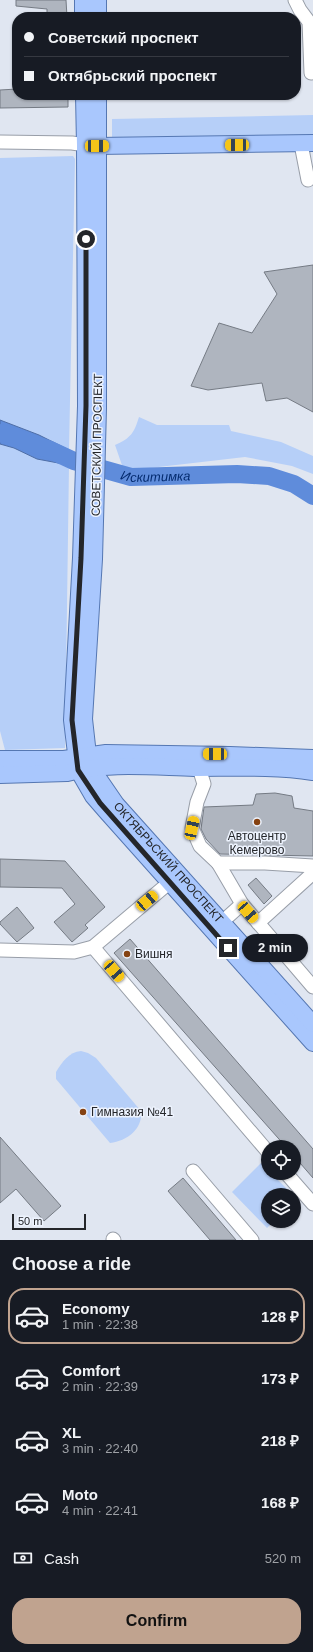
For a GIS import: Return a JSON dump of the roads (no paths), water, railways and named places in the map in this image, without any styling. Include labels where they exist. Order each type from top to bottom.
[{"type":"main road","points":[[83,0],[83,12]]},
{"type":"main road","points":[[98,0],[98,12]]},
{"type":"main road","name":"СОВЕТСКИЙ ПРОСПЕКТ","points":[[83,763],[92,407],[91,145],[85,100]]},
{"type":"main road","name":"СОВЕТСКИЙ ПРОСПЕКТ","points":[[91,145],[97,100]]},
{"type":"main road","points":[[91,145],[307,144]]},
{"type":"main road","points":[[0,775],[67,773],[83,763],[106,753],[222,754],[313,758]]},
{"type":"main road","points":[[0,759],[64,759],[111,767],[274,768],[313,772]]},
{"type":"main road","name":"ОКТЯБРЬСКИЙ ПРОСПЕКТ","points":[[83,763],[93,796],[313,1043]]},
{"type":"main road","name":"ОКТЯБРЬСКИЙ ПРОСПЕКТ","points":[[83,763],[116,804],[313,1024]]},
{"type":"street","points":[[295,0],[309,22],[311,73]]},
{"type":"street","points":[[0,142],[72,143],[91,145]]},
{"type":"street","points":[[307,144],[308,180]]},
{"type":"street","points":[[199,768],[204,784],[197,802],[192,828],[200,846],[218,863],[242,904],[313,986]]},
{"type":"street","points":[[218,863],[313,866]]},
{"type":"street","points":[[258,923],[313,873]]},
{"type":"street","points":[[0,950],[74,952],[94,947],[170,882]]},
{"type":"street","points":[[222,922],[242,904]]},
{"type":"street","points":[[94,947],[261,1144]]},
{"type":"street","points":[[193,1171],[252,1240]]},
{"type":"street","points":[[292,1180],[313,1204]]},
{"type":"water","points":[[0,420],[39,435],[69,450],[69,465],[37,459],[14,448],[0,444]]},
{"type":"waterway","name":"Искитимка","points":[[0,433],[48,449],[74,461],[131,477],[237,474],[269,476],[294,484],[313,496]]},
{"type":"place","name":"Автоцентр Кемерово","points":[[257,822]]},
{"type":"place","name":"Вишня","points":[[127,954]]},
{"type":"place","name":"Гимназия №41","points":[[83,1112]]}]
